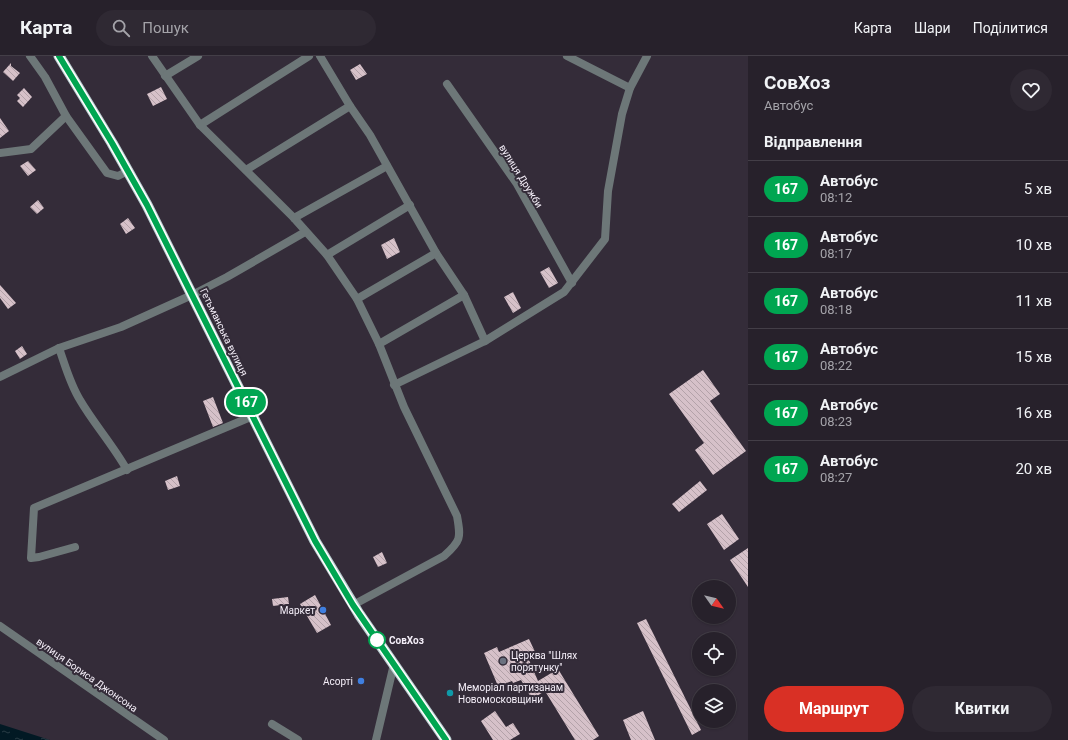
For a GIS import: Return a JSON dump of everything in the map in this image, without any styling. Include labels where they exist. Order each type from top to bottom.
[{"type":"highway","name":"Гетьманська вулиця","points":[[59,56],[147,205],[315,541],[353,605],[446,740]]},
{"type":"street","points":[[30,56],[45,77],[66,116],[107,173],[118,176],[128,171]]},
{"type":"street","points":[[152,56],[200,125],[294,218],[304,232],[327,255],[357,299],[379,344],[394,385],[457,516],[460,530],[457,544],[444,556],[353,605]]},
{"type":"street","points":[[166,76],[198,56]]},
{"type":"street","points":[[200,125],[309,56]]},
{"type":"street","points":[[320,56],[350,106],[370,135],[436,253],[464,295],[485,341]]},
{"type":"street","points":[[567,56],[630,88]]},
{"type":"street","points":[[394,385],[485,341],[564,292],[572,283],[605,239],[608,191],[622,114],[630,88],[647,56]]},
{"type":"street","name":"вулиця Дружби","points":[[447,84],[517,184],[572,283]]},
{"type":"street","points":[[246,170],[350,106]]},
{"type":"street","points":[[0,152],[12,153],[31,149],[66,116]]},
{"type":"street","points":[[294,218],[387,166]]},
{"type":"street","points":[[327,255],[410,205]]},
{"type":"street","points":[[0,377],[59,348],[121,326],[192,295],[227,277],[304,232]]},
{"type":"street","points":[[357,299],[436,253]]},
{"type":"street","points":[[379,344],[464,295]]},
{"type":"street","points":[[59,348],[79,400],[115,449],[126,470]]},
{"type":"street","points":[[75,547],[38,558],[30,558],[34,508],[126,470],[192,440],[253,416]]},
{"type":"street","name":"вулиця Бориса Джонсона","points":[[0,626],[164,740]]},
{"type":"street","points":[[376,740],[394,664]]},
{"type":"street","points":[[272,724],[298,740]]},
{"type":"water","points":[[0,724],[50,740],[0,740]]},
{"type":"building","points":[[11,63],[11,66],[20,73],[13,81],[3,72]]},
{"type":"building","points":[[360,64],[367,74],[356,80],[350,70]]},
{"type":"building","points":[[161,87],[167,99],[153,106],[147,94]]},
{"type":"building","points":[[24,88],[32,97],[23,107],[17,101],[20,98],[17,95]]},
{"type":"building","points":[[0,118],[9,131],[0,138]]},
{"type":"building","points":[[28,161],[36,170],[28,176],[20,166]]},
{"type":"building","points":[[38,200],[44,208],[37,214],[30,207]]},
{"type":"building","points":[[128,218],[135,228],[126,234],[120,224]]},
{"type":"building","points":[[394,238],[400,252],[387,259],[381,245]]},
{"type":"building","points":[[549,267],[558,283],[549,288],[540,272]]},
{"type":"building","points":[[0,285],[16,303],[8,309],[0,298]]},
{"type":"building","points":[[513,292],[521,308],[513,313],[504,297]]},
{"type":"building","points":[[22,346],[27,354],[20,359],[15,351]]},
{"type":"building","points":[[703,370],[720,394],[710,401],[746,451],[713,475],[695,450],[704,443],[669,394]]},
{"type":"building","points":[[213,397],[223,423],[213,427],[203,401]]},
{"type":"building","points":[[177,476],[180,486],[168,490],[165,481]]},
{"type":"building","points":[[700,481],[707,490],[679,512],[672,504]]},
{"type":"building","points":[[722,514],[739,539],[724,550],[707,524]]},
{"type":"building","points":[[748,548],[748,587],[730,560]]},
{"type":"building","points":[[382,552],[387,563],[378,567],[373,557]]},
{"type":"building","points":[[315,595],[331,625],[317,633],[300,604]]},
{"type":"building","points":[[288,597],[289,604],[273,606],[272,599]]},
{"type":"building","points":[[646,619],[692,712],[692,728],[700,728],[701,730],[692,735],[637,623]]},
{"type":"building","points":[[529,639],[537,656],[529,660],[538,681],[558,669],[599,736],[593,740],[575,740],[545,691],[532,699],[521,680],[513,683],[512,681],[498,686],[484,653],[497,647],[499,652]]},
{"type":"building","points":[[495,711],[506,727],[513,723],[520,734],[510,740],[493,740],[481,721]]},
{"type":"building","points":[[643,711],[655,740],[631,740],[623,720]]},
{"type":"bus line","name":"167","points":[[59,56],[112,143],[147,205],[315,541],[353,605],[446,740]]},
{"type":"place","name":"Маркет","points":[[323,610]]},
{"type":"place","name":"СовХоз","points":[[377,640]]},
{"type":"place","name":"Церква \"Шлях порятунку\"","points":[[503,661]]},
{"type":"place","name":"Асорті","points":[[361,681]]},
{"type":"place","name":"Меморіал партизанам Новомосковщини","points":[[450,693]]}]
